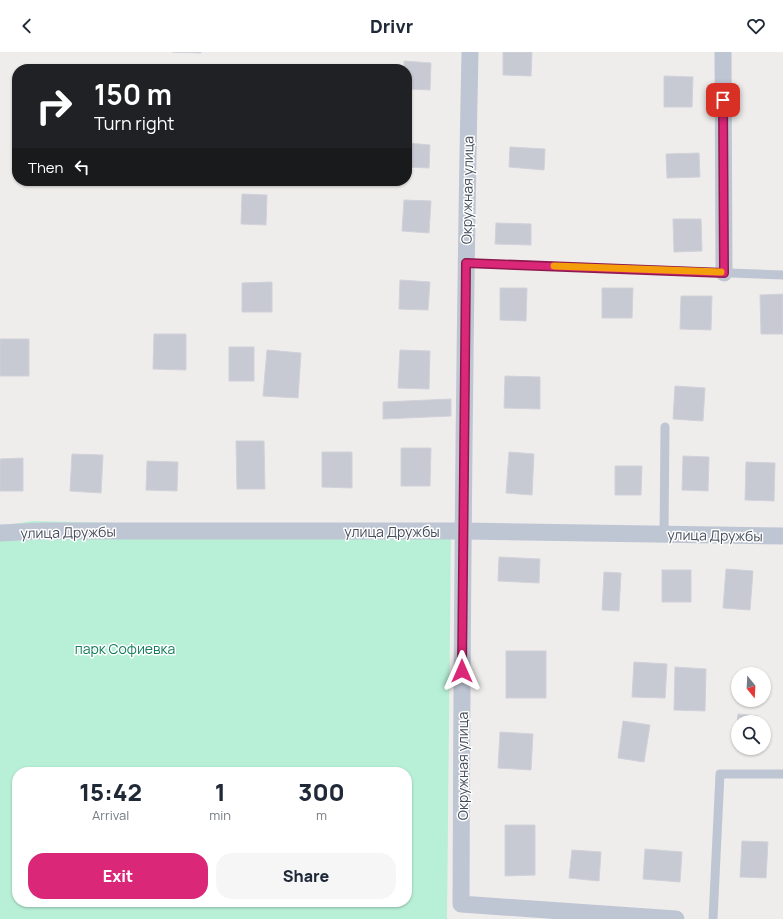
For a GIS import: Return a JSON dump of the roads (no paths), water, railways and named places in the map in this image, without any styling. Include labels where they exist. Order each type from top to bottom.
[{"type":"street","name":"Окружная улица","points":[[470,52],[463,531],[461,904],[676,919]]},
{"type":"street","points":[[723,52],[724,273]]},
{"type":"street","name":"улица Дружбы","points":[[0,533],[41,531],[463,531],[783,536]]},
{"type":"lane","points":[[466,263],[783,275]]},
{"type":"lane","points":[[664,534],[665,428]]},
{"type":"lane","points":[[713,919],[720,774],[783,774]]},
{"type":"park label","name":"парк Софиевка","points":[[125,648]]}]
